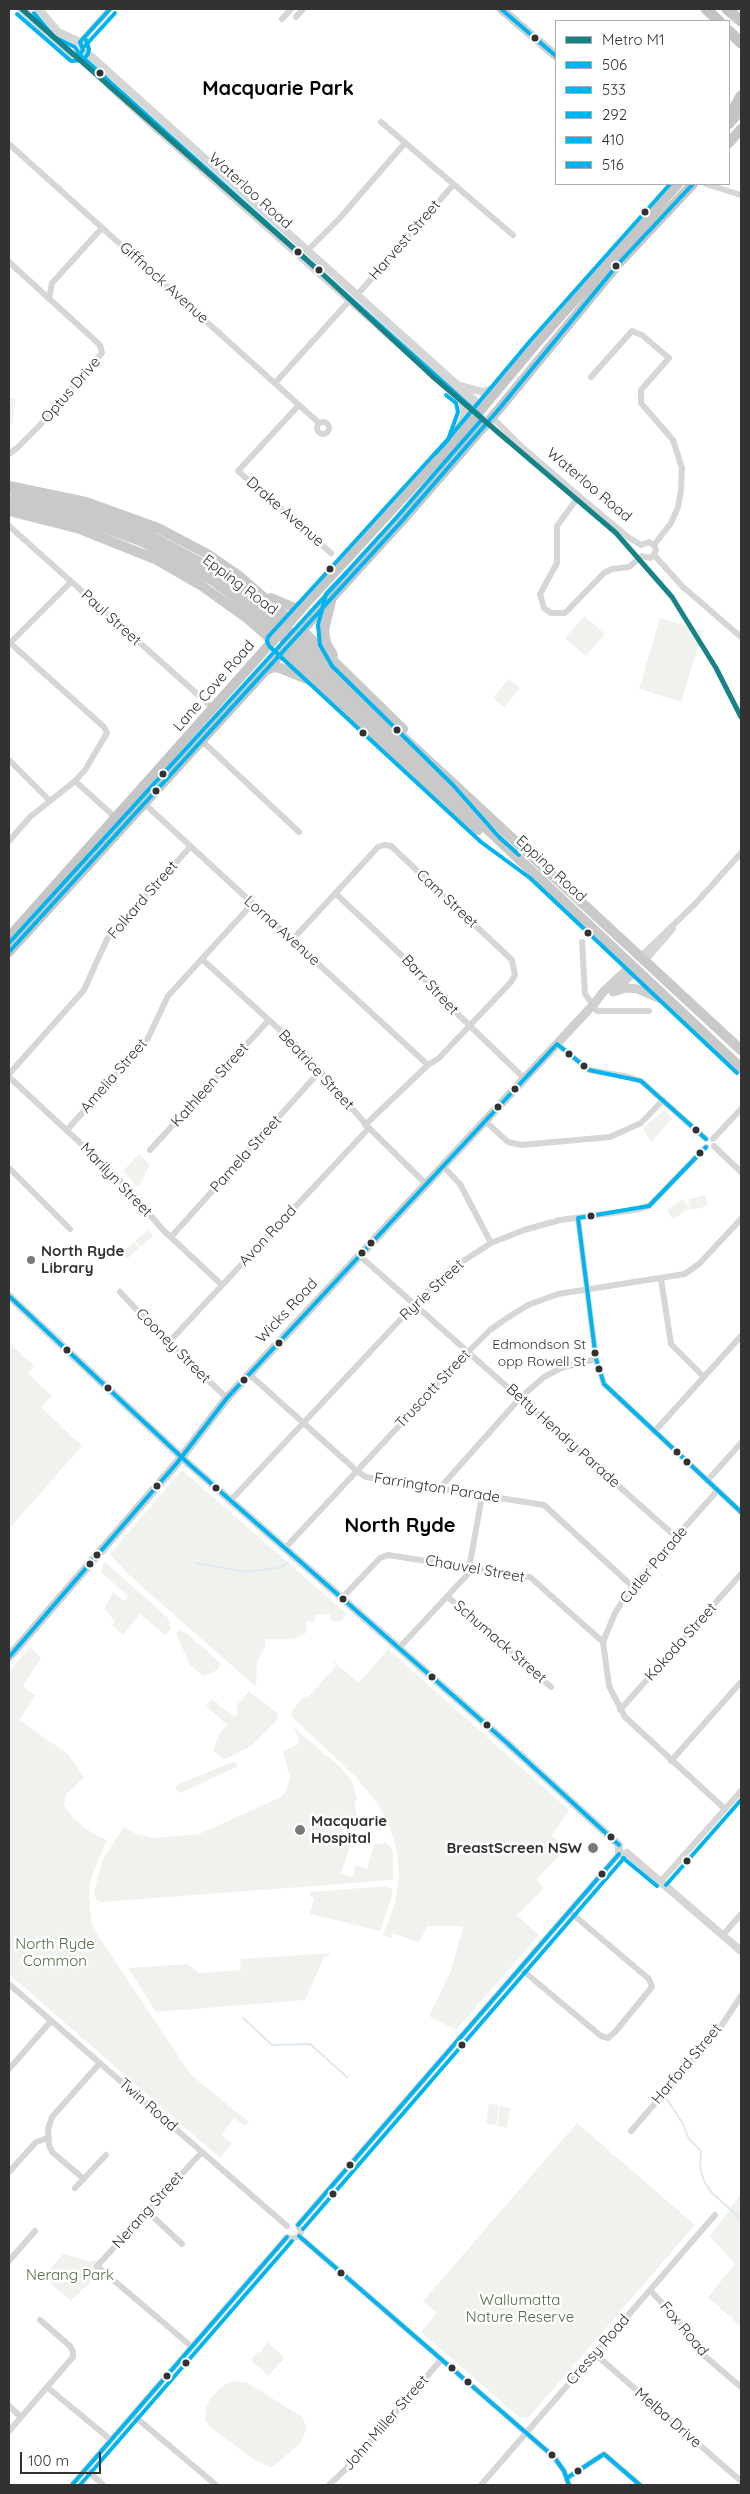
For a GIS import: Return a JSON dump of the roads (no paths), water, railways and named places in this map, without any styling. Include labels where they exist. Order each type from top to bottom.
[{"type":"highway","points":[[706,9],[718,20]]},
{"type":"highway","points":[[727,9],[741,21]]},
{"type":"highway","points":[[730,32],[741,43]]},
{"type":"highway","points":[[730,116],[741,96]]},
{"type":"highway","points":[[730,123],[741,110]]},
{"type":"highway","points":[[730,142],[741,129]]},
{"type":"highway","name":"Lane Cove Road","points":[[9,937],[214,709],[309,600],[453,443],[535,345],[677,185]]},
{"type":"highway","name":"Lane Cove Road","points":[[9,952],[267,670],[490,420],[619,263],[692,185]]},
{"type":"highway","name":"Waterloo Road","points":[[480,411],[490,420]]},
{"type":"highway","points":[[291,621],[302,630]]},
{"type":"highway","points":[[273,642],[284,651]]},
{"type":"main road","points":[[501,9],[555,55]]},
{"type":"main road","points":[[9,486],[70,498],[135,519],[209,555],[259,592],[295,608],[309,600]]},
{"type":"main road","name":"Epping Road","points":[[9,492],[85,511],[149,535],[212,569],[321,661],[741,1050]]},
{"type":"main road","name":"Epping Road","points":[[9,501],[86,520],[144,542],[206,576],[259,610]]},
{"type":"main road","points":[[9,511],[80,529],[139,551],[202,586],[291,621]]},
{"type":"main road","points":[[259,592],[258,628],[263,653]]},
{"type":"main road","points":[[332,597],[324,630],[326,643],[337,663],[457,780],[504,832]]},
{"type":"main road","points":[[258,628],[273,642]]},
{"type":"main road","points":[[302,630],[321,661]]},
{"type":"main road","points":[[304,669],[300,657],[306,650],[314,649],[321,661]]},
{"type":"main road","points":[[284,651],[485,837],[534,873]]},
{"type":"main road","points":[[321,661],[337,663]]},
{"type":"main road","name":"Epping Road","points":[[321,661],[534,873],[741,1068]]},
{"type":"main road","points":[[267,670],[274,667],[280,668],[320,684]]},
{"type":"main road","name":"Wicks Road","points":[[600,997],[613,992],[642,959]]},
{"type":"main road","name":"Wicks Road","points":[[9,1657],[182,1457],[227,1398],[525,1079],[593,1005],[604,990],[634,968]]},
{"type":"main road","points":[[613,992],[629,988],[638,989],[672,1004]]},
{"type":"street","points":[[21,9],[69,50],[69,45],[79,44],[110,9]]},
{"type":"street","name":"Waterloo Road","points":[[39,9],[58,32],[79,44],[358,294],[455,384],[480,411]]},
{"type":"street","points":[[282,19],[291,9]]},
{"type":"street","points":[[296,17],[302,9]]},
{"type":"street","points":[[76,55],[82,52],[79,44]]},
{"type":"street","name":"Waterloo Road","points":[[69,50],[94,66],[111,87],[462,400],[480,411]]},
{"type":"street","points":[[381,122],[513,235]]},
{"type":"street","points":[[308,250],[338,220],[405,143]]},
{"type":"street","name":"Giffnock Avenue","points":[[9,144],[319,423]]},
{"type":"street","name":"Harvest Street","points":[[358,294],[451,183]]},
{"type":"street","points":[[709,185],[741,195]]},
{"type":"street","points":[[50,299],[52,283],[102,228]]},
{"type":"street","name":"Optus Drive","points":[[9,262],[100,345],[102,353],[39,426],[18,448],[9,454]]},
{"type":"street","points":[[275,383],[350,300]]},
{"type":"street","points":[[591,376],[630,333],[634,332],[642,335],[668,358],[641,390],[641,403],[673,440],[682,468],[678,507],[670,523],[654,545]]},
{"type":"street","points":[[455,384],[482,392],[502,385]]},
{"type":"street","points":[[453,443],[465,413],[462,400]]},
{"type":"street","name":"Drake Avenue","points":[[299,405],[238,471],[331,553]]},
{"type":"street","name":"Waterloo Road","points":[[490,420],[628,537],[641,545]]},
{"type":"street","points":[[579,496],[557,526],[557,563],[540,594],[544,608],[551,613],[565,613],[604,573],[612,569],[629,567],[642,556]]},
{"type":"street","name":"Paul Street","points":[[9,526],[214,709]]},
{"type":"street","points":[[649,542],[654,545],[656,550],[654,555],[647,558],[642,556],[639,549],[641,545],[649,542]]},
{"type":"street","points":[[654,555],[683,588],[741,638]]},
{"type":"street","points":[[9,840],[30,816],[75,781],[104,740],[106,730],[9,642],[71,582]]},
{"type":"street","points":[[202,741],[299,832]]},
{"type":"street","points":[[9,760],[50,801]]},
{"type":"street","points":[[75,781],[116,818]]},
{"type":"street","name":"Lorna Avenue","points":[[136,796],[428,1065]]},
{"type":"street","name":"Cam Street","points":[[335,893],[378,847],[391,846],[512,960]]},
{"type":"street","name":"Folkard Street","points":[[9,1076],[84,990],[107,939],[190,847]]},
{"type":"street","name":"Wicks Road","points":[[642,959],[741,852]]},
{"type":"street","points":[[293,939],[335,893]]},
{"type":"street","name":"Barr Street","points":[[335,893],[414,967],[469,1027],[525,1079]]},
{"type":"street","name":"Amelia Street","points":[[66,1130],[147,1040],[168,996],[203,960],[252,904]]},
{"type":"street","points":[[582,942],[585,994],[597,1011],[649,1011]]},
{"type":"street","name":"Beatrice Street","points":[[203,960],[303,1051],[367,1126],[426,1184]]},
{"type":"street","name":"Avon Road","points":[[168,1343],[367,1126],[428,1065],[439,1058],[511,982],[514,975],[512,960]]},
{"type":"street","name":"Kathleen Street","points":[[150,1150],[269,1020]]},
{"type":"street","points":[[557,1044],[584,1067],[596,1073],[636,1078],[706,1139],[713,1139],[741,1110]]},
{"type":"street","name":"Pamela Street","points":[[171,1237],[320,1071]]},
{"type":"street","name":"Marilyn Street","points":[[9,1076],[118,1178],[171,1237],[222,1285]]},
{"type":"street","points":[[485,1121],[508,1142],[521,1146],[610,1137],[641,1123],[663,1100]]},
{"type":"street","points":[[706,1139],[706,1147],[714,1146]]},
{"type":"street","points":[[713,1139],[714,1146],[741,1172]]},
{"type":"street","name":"Ryrie Street","points":[[230,1502],[448,1271],[491,1243],[540,1225],[635,1210],[649,1206],[706,1147]]},
{"type":"street","points":[[443,1166],[460,1184],[491,1243]]},
{"type":"street","points":[[9,1168],[70,1229]]},
{"type":"street","points":[[578,1218],[596,1359],[606,1388],[741,1512]]},
{"type":"street","name":"Truscott Street","points":[[284,1548],[358,1472],[490,1330],[528,1305],[558,1294],[685,1274],[695,1268],[741,1219]]},
{"type":"street","name":"Betty Hendry Parade","points":[[360,1256],[676,1537]]},
{"type":"street","points":[[661,1279],[671,1344],[704,1377]]},
{"type":"street","name":"Cooney Street","points":[[120,1292],[168,1343],[227,1398]]},
{"type":"street","points":[[9,1296],[230,1502],[399,1648],[619,1845],[628,1846],[298,2225]]},
{"type":"street","points":[[654,1432],[741,1336]]},
{"type":"street","points":[[439,1489],[520,1398],[544,1377],[561,1368],[596,1359]]},
{"type":"street","name":"Farrington Parade","points":[[249,1374],[358,1472],[366,1477],[544,1505],[632,1586]]},
{"type":"street","points":[[707,1481],[741,1443]]},
{"type":"street","name":"Cutler Parade","points":[[603,1642],[615,1613],[632,1586],[718,1490]]},
{"type":"street","points":[[399,1648],[468,1574],[482,1496]]},
{"type":"street","name":"Chauvel Street","points":[[342,1598],[384,1556],[394,1555],[530,1577],[603,1642]]},
{"type":"street","name":"Kokoda Street","points":[[620,1710],[741,1574]]},
{"type":"street","name":"Schumack Street","points":[[448,1597],[551,1686]]},
{"type":"street","points":[[603,1642],[609,1686],[620,1710],[631,1724],[725,1809]]},
{"type":"street","points":[[671,1761],[741,1682]]},
{"type":"street","points":[[661,1881],[741,1791]]},
{"type":"street","points":[[623,1854],[661,1881],[741,1951]]},
{"type":"street","points":[[521,1969],[601,2036],[608,2038],[634,2010],[652,1987],[649,1978],[570,1912]]},
{"type":"street","points":[[722,1934],[741,1914]]},
{"type":"street","name":"Twin Road","points":[[9,1984],[287,2226]]},
{"type":"street","name":"Harford Street","points":[[631,2131],[718,2031],[741,1996]]},
{"type":"street","points":[[9,2070],[51,2021]]},
{"type":"street","points":[[84,2179],[57,2158],[50,2149],[48,2138],[52,2117],[100,2063]]},
{"type":"street","points":[[9,2172],[36,2142],[48,2138]]},
{"type":"street","name":"Nerang Street","points":[[192,2347],[97,2266],[202,2152]]},
{"type":"street","points":[[75,2188],[106,2155]]},
{"type":"street","points":[[148,2211],[182,2244]]},
{"type":"street","name":"Cressy Road","points":[[481,2485],[715,2215]]},
{"type":"street","points":[[293,2223],[298,2225],[301,2232],[299,2236],[292,2239],[287,2237],[284,2233],[287,2226],[293,2223]]},
{"type":"street","points":[[9,2261],[35,2231]]},
{"type":"street","points":[[299,2236],[554,2457],[568,2478],[570,2485]]},
{"type":"street","points":[[72,2485],[287,2237]]},
{"type":"street","name":"Fox Road","points":[[650,2290],[686,2329],[700,2352],[741,2386]]},
{"type":"street","points":[[9,2431],[73,2357],[70,2346],[40,2320]]},
{"type":"street","name":"Melba Drive","points":[[595,2354],[741,2481]]},
{"type":"street","name":"John Miller Street","points":[[329,2485],[346,2469],[441,2360]]},
{"type":"street","points":[[47,2387],[111,2440]]},
{"type":"street","points":[[9,2406],[21,2417]]},
{"type":"street","points":[[133,2415],[216,2485]]},
{"type":"street","points":[[568,2478],[604,2454],[640,2485]]},
{"type":"street","points":[[86,2470],[104,2485]]},
{"type":"waterway","points":[[196,1563],[247,1572],[278,1568],[288,1563]]},
{"type":"waterway","points":[[243,2018],[272,2045],[310,2044],[347,2077]]},
{"type":"waterway","points":[[667,2099],[683,2124],[689,2139],[701,2151],[700,2166],[704,2181],[711,2192],[741,2219]]},
{"type":"metro line","name":"M1","points":[[22,9],[317,269],[432,376],[616,533],[672,597],[716,668],[741,717]]},
{"type":"place","name":"North Ryde Library","points":[[31,1260]]},
{"type":"place","name":"Edmondson St opp Rowell St","points":[[595,1353]]},
{"type":"place","name":"Macquarie Hospital","points":[[300,1830]]},
{"type":"place","name":"BreastScreen NSW","points":[[593,1848]]},
{"type":"district","name":"Macquarie Park","points":[[278,89]]},
{"type":"district","name":"North Ryde","points":[[400,1526]]},
{"type":"park label","name":"North Ryde Common","points":[[55,1952]]},
{"type":"park label","name":"Nerang Park","points":[[70,2275]]},
{"type":"park label","name":"Wallumatta Nature Reserve","points":[[520,2308]]}]
